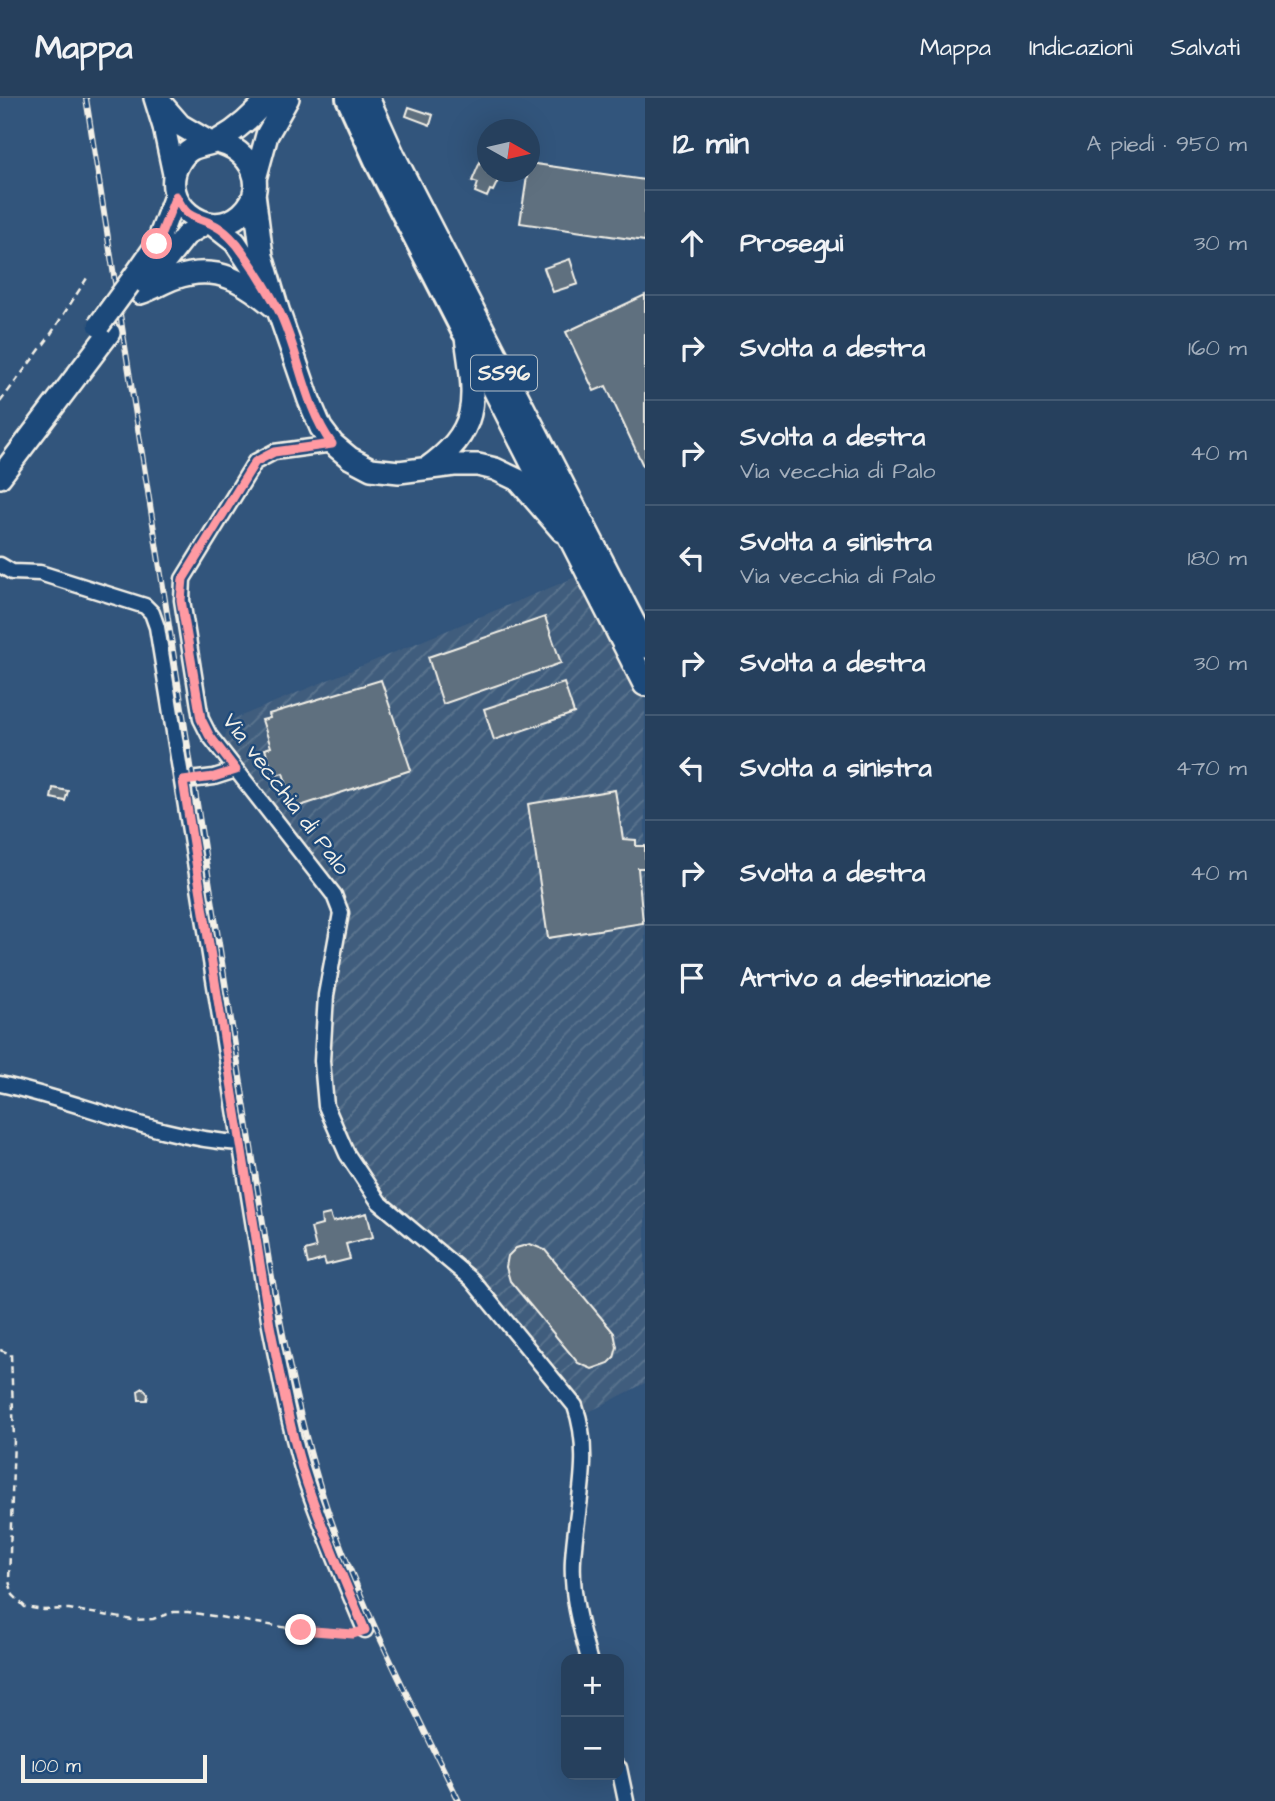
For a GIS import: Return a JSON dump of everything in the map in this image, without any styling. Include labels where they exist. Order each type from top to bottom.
[{"type":"highway","points":[[350,98],[379,162],[465,330]]},
{"type":"main road","points":[[156,98],[180,125],[212,142],[237,149],[246,157],[254,186],[262,256],[278,310],[309,400],[321,428],[332,444],[371,469],[399,472],[454,465],[478,465],[495,469],[518,480],[573,544]]},
{"type":"main road","points":[[156,98],[174,174],[176,196],[187,214],[209,223],[235,242],[278,310]]},
{"type":"main road","points":[[174,174],[183,156],[199,145],[212,142],[244,124],[268,98]]},
{"type":"main road","points":[[0,477],[135,288],[186,235],[209,223],[234,219],[243,212],[254,186],[273,121],[288,98]]},
{"type":"main road","name":"SS96","points":[[367,98],[393,156],[645,646]]},
{"type":"main road","points":[[135,288],[157,244],[176,196]]},
{"type":"main road","points":[[135,288],[184,275],[212,272],[240,281],[278,310]]},
{"type":"main road","points":[[0,454],[104,329]]},
{"type":"main road","points":[[426,469],[448,454],[463,436],[471,415],[472,391],[465,330]]},
{"type":"main road","name":"SS96","points":[[465,330],[645,684]]},
{"type":"street","name":"Via vecchia di Palo","points":[[332,444],[274,452],[255,462],[183,579],[181,600],[201,719],[209,735],[334,894],[341,913],[326,995],[322,1060],[326,1106],[347,1154],[379,1202],[472,1280],[575,1406],[583,1428],[584,1456],[573,1559],[573,1595],[588,1654]]},
{"type":"street","points":[[0,565],[12,572],[40,573],[145,606],[152,613],[157,627],[270,1326],[306,1482],[365,1630]]},
{"type":"street","points":[[183,781],[214,777],[236,770]]},
{"type":"street","points":[[0,1084],[40,1092],[136,1122],[218,1142],[239,1143]]},
{"type":"street","points":[[622,1780],[626,1801]]},
{"type":"path","points":[[0,402],[47,340],[87,278]]},
{"type":"path","points":[[0,1350],[7,1350],[11,1354],[13,1370],[14,1439],[9,1581],[13,1595],[25,1607],[44,1610],[69,1608],[133,1620],[188,1612],[301,1630],[353,1634],[365,1630]]},
{"type":"shaded area","points":[[588,572],[645,702],[645,1383],[589,1412],[407,1225],[347,1154],[324,1083],[341,913],[222,752],[229,721]]},
{"type":"building","points":[[409,107],[433,115],[430,125],[406,116]]},
{"type":"building","points":[[540,165],[645,180],[645,241],[520,223],[526,182],[540,182]]},
{"type":"building","points":[[477,169],[477,182],[497,182],[487,197],[475,192],[478,183],[472,181]]},
{"type":"building","points":[[570,259],[578,284],[553,292],[544,268]]},
{"type":"building","points":[[645,295],[645,470],[606,386],[594,391],[566,332]]},
{"type":"building","points":[[545,617],[561,663],[443,704],[428,657]]},
{"type":"building","points":[[381,680],[411,770],[294,808],[283,773],[274,776],[265,749],[271,747],[262,720],[270,718],[269,714]]},
{"type":"building","points":[[564,683],[574,713],[494,740],[484,709]]},
{"type":"building","points":[[53,788],[68,791],[65,801],[51,798]]},
{"type":"building","points":[[615,790],[623,839],[636,840],[636,846],[645,846],[645,868],[638,868],[643,923],[548,938],[528,804]]},
{"type":"building","points":[[367,1213],[373,1237],[346,1244],[350,1259],[326,1265],[324,1259],[308,1264],[305,1251],[316,1248],[311,1228],[322,1225],[321,1216],[330,1214],[333,1222]]},
{"type":"building","points":[[530,1244],[545,1250],[614,1333],[617,1347],[614,1358],[609,1363],[592,1369],[578,1363],[510,1281],[506,1267],[508,1256],[516,1248]]},
{"type":"building","points":[[143,1388],[148,1394],[147,1400],[139,1400],[138,1391]]},
{"type":"railway","points":[[86,98],[269,1261],[295,1392],[331,1520],[359,1592],[459,1801]]},
{"type":"route","points":[[157,244],[176,196],[187,214],[212,224],[235,242],[278,310],[309,400],[321,428],[332,444],[274,452],[255,462],[193,560],[183,579],[181,600],[201,719],[209,735],[236,770],[214,777],[183,781],[270,1326],[288,1414],[306,1482],[330,1548],[365,1630],[353,1634],[301,1630]]}]
